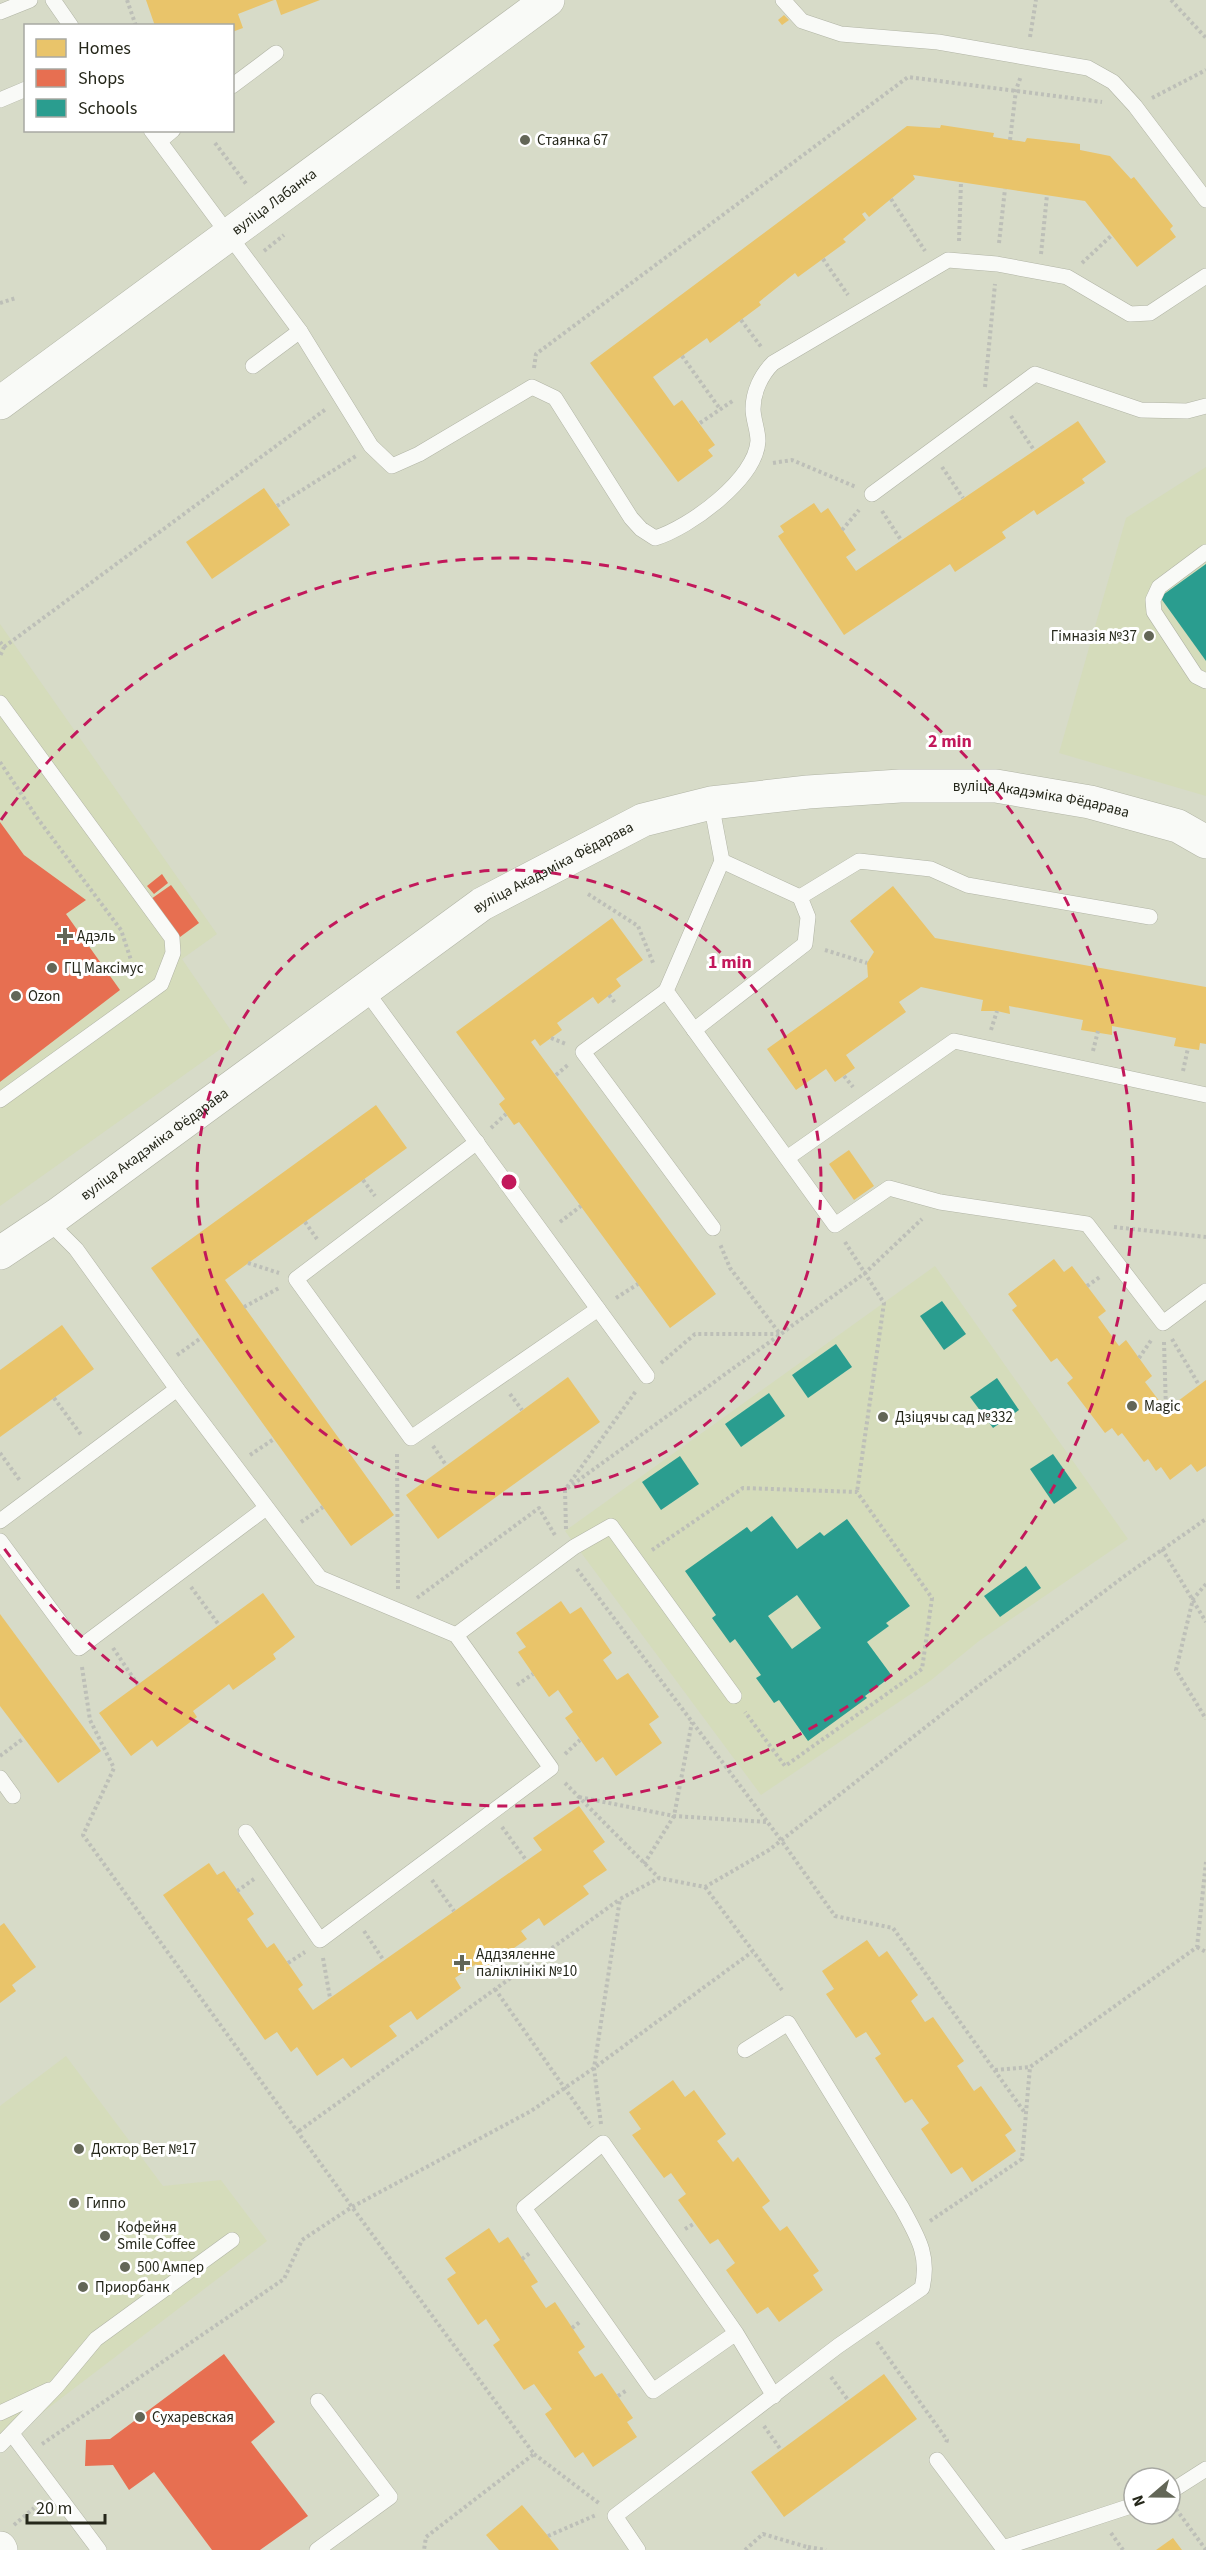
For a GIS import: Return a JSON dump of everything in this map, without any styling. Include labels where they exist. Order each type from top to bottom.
[{"type":"street","name":"вуліца Лабанка","points":[[0,403],[548,0]]},
{"type":"street","name":"вуліца Акадэміка Фёдарава","points":[[0,1253],[48,1221],[366,991],[482,904],[643,820],[711,803],[808,792],[900,786],[996,786],[1090,802],[1178,826],[1206,842]]},
{"type":"lane","points":[[0,12],[30,0]]},
{"type":"lane","points":[[54,0],[70,24]]},
{"type":"lane","points":[[783,0],[802,21],[841,34],[938,42],[1088,68],[1113,82],[1135,106],[1206,200]]},
{"type":"lane","points":[[234,84],[276,53]]},
{"type":"lane","points":[[0,100],[24,90]]},
{"type":"lane","points":[[156,136],[300,331],[371,446],[392,466],[419,454],[532,387],[555,398],[631,518],[641,529],[655,538],[672,533],[688,524],[716,502],[750,466],[758,441],[753,408],[757,386],[764,372],[773,363],[948,260],[997,264],[1067,277],[1130,314],[1150,313],[1206,276]]},
{"type":"lane","points":[[253,366],[300,331]]},
{"type":"lane","points":[[872,494],[1035,374],[1141,410],[1187,411],[1206,406]]},
{"type":"lane","points":[[1206,552],[1159,588],[1153,600],[1154,612],[1196,676],[1206,681]]},
{"type":"lane","points":[[0,703],[172,938],[173,954],[160,984],[0,1100]]},
{"type":"lane","points":[[711,803],[722,861],[666,992],[583,1052],[712,1228]]},
{"type":"lane","points":[[694,1030],[805,944],[808,917],[800,897],[722,861]]},
{"type":"lane","points":[[800,897],[860,861],[931,869],[967,885],[1150,917]]},
{"type":"lane","points":[[366,991],[646,1376]]},
{"type":"lane","points":[[666,992],[835,1225],[889,1188],[940,1202],[1086,1224],[1163,1323],[1206,1291]]},
{"type":"lane","points":[[787,1158],[954,1041],[1206,1095]]},
{"type":"lane","points":[[477,1142],[296,1279],[411,1438],[598,1309]]},
{"type":"lane","points":[[48,1221],[76,1249],[177,1389],[320,1578],[456,1635],[550,1768],[320,1940],[246,1832]]},
{"type":"lane","points":[[0,1521],[177,1389]]},
{"type":"lane","points":[[0,1541],[79,1648],[266,1508]]},
{"type":"lane","points":[[456,1635],[566,1553],[611,1526],[734,1696]]},
{"type":"lane","points":[[0,1778],[13,1796]]},
{"type":"lane","points":[[638,2550],[611,2513],[922,2288],[926,2264],[915,2232],[789,2024],[746,2050]]},
{"type":"lane","points":[[736,2333],[653,2391],[524,2208],[603,2143],[736,2333],[774,2396]]},
{"type":"lane","points":[[0,2445],[57,2386],[96,2339],[232,2240]]},
{"type":"lane","points":[[0,2413],[57,2386]]},
{"type":"lane","points":[[317,2550],[390,2497],[318,2401]]},
{"type":"lane","points":[[12,2434],[99,2550]]},
{"type":"lane","points":[[937,2460],[1003,2548],[1122,2509]]},
{"type":"lane","points":[[1182,2484],[1206,2469]]},
{"type":"path","points":[[126,0],[135,24]]},
{"type":"path","points":[[1030,36],[1036,0]]},
{"type":"path","points":[[1171,0],[1206,38]]},
{"type":"path","points":[[532,387],[536,354],[908,77],[1135,106],[1206,70]]},
{"type":"path","points":[[1010,140],[1015,100]]},
{"type":"path","points":[[215,143],[247,186]]},
{"type":"path","points":[[958,261],[961,182]]},
{"type":"path","points":[[982,414],[1005,189]]},
{"type":"path","points":[[1039,272],[1047,195]]},
{"type":"path","points":[[891,199],[935,267]]},
{"type":"path","points":[[1067,277],[1112,235]]},
{"type":"path","points":[[823,259],[860,312]]},
{"type":"path","points":[[0,303],[16,298]]},
{"type":"path","points":[[741,320],[773,363]]},
{"type":"path","points":[[682,356],[720,409]]},
{"type":"path","points":[[700,423],[757,386]]},
{"type":"path","points":[[0,656],[4,647],[341,398]]},
{"type":"path","points":[[1000,401],[1034,450]]},
{"type":"path","points":[[277,506],[334,472],[371,446]]},
{"type":"path","points":[[932,451],[963,498]]},
{"type":"path","points":[[792,460],[872,494],[901,540]]},
{"type":"path","points":[[842,530],[872,494]]},
{"type":"path","points":[[0,642],[4,647]]},
{"type":"path","points":[[0,762],[121,930],[131,960]]},
{"type":"path","points":[[588,894],[638,926],[666,992]]},
{"type":"path","points":[[805,944],[867,963]]},
{"type":"path","points":[[565,1490],[865,1273],[940,1202]]},
{"type":"path","points":[[544,1234],[581,1206]]},
{"type":"path","points":[[1086,1224],[1206,1237]]},
{"type":"path","points":[[734,1696],[784,1766],[922,1669],[932,1598],[857,1492],[884,1303],[835,1225]]},
{"type":"path","points":[[712,1228],[730,1268],[780,1334]]},
{"type":"path","points":[[248,1263],[296,1279]]},
{"type":"path","points":[[244,1306],[296,1279]]},
{"type":"path","points":[[598,1309],[638,1284]]},
{"type":"path","points":[[1163,1323],[1199,1385]]},
{"type":"path","points":[[1163,1323],[1166,1410]]},
{"type":"path","points":[[566,1553],[565,1490],[646,1376],[695,1334],[780,1334]]},
{"type":"path","points":[[161,1367],[201,1338]]},
{"type":"path","points":[[54,1398],[94,1451]]},
{"type":"path","points":[[235,1466],[274,1438]]},
{"type":"path","points":[[399,1611],[397,1450],[411,1438]]},
{"type":"path","points":[[0,1453],[32,1497]]},
{"type":"path","points":[[636,1560],[743,1488],[857,1492]]},
{"type":"path","points":[[399,1611],[539,1508],[566,1553],[768,1822],[835,1916],[893,1928],[1025,2112]]},
{"type":"path","points":[[550,1768],[659,1878],[705,1887],[769,1850],[969,1693],[1162,1549],[1206,1519]]},
{"type":"path","points":[[1162,1549],[1206,1622]]},
{"type":"path","points":[[180,1572],[219,1625]]},
{"type":"path","points":[[1206,1584],[1193,1599],[1176,1670],[1206,1719]]},
{"type":"path","points":[[101,1632],[138,1684]]},
{"type":"path","points":[[79,1648],[90,1720],[114,1768],[83,1835],[534,2454],[611,2513]]},
{"type":"path","points":[[644,1864],[674,1816],[692,1722]]},
{"type":"path","points":[[0,1756],[24,1738]]},
{"type":"path","points":[[579,1797],[674,1816],[768,1822]]},
{"type":"path","points":[[491,1813],[526,1860]]},
{"type":"path","points":[[994,2070],[1030,2067],[1197,1947],[1206,1862]]},
{"type":"path","points":[[422,1865],[454,1911]]},
{"type":"path","points":[[299,2131],[620,1899],[659,1878]]},
{"type":"path","points":[[705,1887],[782,1990]]},
{"type":"path","points":[[603,2143],[594,2068],[620,1899]]},
{"type":"path","points":[[353,1915],[384,1960]]},
{"type":"path","points":[[320,1940],[330,1998]]},
{"type":"path","points":[[1197,1947],[1206,1952]]},
{"type":"path","points":[[26,2454],[284,2279],[302,2240],[352,2207],[531,2111],[594,2068],[752,1952]]},
{"type":"path","points":[[495,1989],[603,2143]]},
{"type":"path","points":[[915,2232],[1022,2159],[1030,2067]]},
{"type":"path","points":[[866,2327],[947,2440],[937,2460]]},
{"type":"path","points":[[819,2361],[848,2400]]},
{"type":"path","points":[[754,2411],[781,2450]]},
{"type":"path","points":[[424,2550],[426,2537],[534,2454]]},
{"type":"path","points":[[548,2536],[611,2513]]},
{"type":"path","points":[[1182,2517],[1206,2550]]},
{"type":"path","points":[[745,2550],[763,2534],[808,2548],[826,2550]]},
{"type":"shaded area","name":"Гімназія №37","points":[[1206,467],[1206,796],[1059,753],[1126,518]]},
{"type":"shaded area","points":[[0,624],[217,934],[182,959],[236,1038],[0,1206]]},
{"type":"shaded area","name":"Дзіцячы сад №332","points":[[935,1266],[1128,1539],[979,1641],[930,1681],[761,1795],[565,1531]]},
{"type":"shaded area","points":[[66,2056],[163,2186],[221,2180],[267,2241],[0,2445],[0,2106]]},
{"type":"building: Homes","points":[[146,0],[274,0],[238,14],[243,28],[234,31],[234,24],[154,24]]},
{"type":"building: Homes","points":[[276,0],[320,0],[281,15]]},
{"type":"building: Homes","points":[[784,15],[789,20],[782,25],[778,20]]},
{"type":"building: Homes","points":[[941,125],[994,133],[993,137],[1025,142],[1027,138],[1080,144],[1080,150],[1110,156],[1131,179],[1134,177],[1173,226],[1170,229],[1176,237],[1137,267],[1085,201],[913,175],[915,179],[869,217],[865,212],[862,214],[866,220],[843,239],[846,242],[798,277],[795,273],[759,302],[761,305],[710,343],[707,338],[653,377],[674,406],[682,400],[715,445],[708,450],[713,456],[678,482],[590,363],[907,126],[940,128]]},
{"type":"building: Homes","points":[[1078,421],[1106,462],[1082,479],[1085,483],[1037,515],[1034,510],[1002,532],[1006,538],[955,572],[950,564],[844,635],[778,536],[784,532],[780,526],[814,503],[821,513],[828,508],[856,550],[846,557],[856,571]]},
{"type":"building: Homes","points":[[264,488],[290,525],[212,579],[186,542]]},
{"type":"building: Homes","points":[[893,886],[935,938],[1206,987],[1206,1044],[1200,1043],[1199,1050],[1174,1046],[1176,1038],[1112,1026],[1112,1035],[1081,1030],[1083,1020],[1009,1006],[1010,1014],[981,1011],[983,1000],[921,987],[899,1002],[906,1012],[846,1055],[855,1068],[835,1082],[826,1069],[796,1090],[767,1049],[868,977],[867,963],[874,952],[850,921]]},
{"type":"building: Homes","points":[[612,918],[643,960],[616,979],[621,986],[598,1004],[593,997],[557,1023],[562,1030],[540,1046],[535,1039],[531,1042],[716,1294],[670,1328],[519,1122],[514,1125],[499,1104],[505,1099],[456,1032]]},
{"type":"building: Homes","points":[[376,1105],[407,1148],[225,1280],[394,1515],[351,1546],[151,1268]]},
{"type":"building: Homes","points":[[849,1150],[874,1186],[854,1200],[829,1164]]},
{"type":"building: Homes","points":[[1054,1259],[1064,1272],[1072,1266],[1106,1311],[1098,1317],[1119,1346],[1126,1340],[1152,1376],[1145,1382],[1166,1410],[1206,1380],[1206,1466],[1197,1472],[1191,1464],[1170,1480],[1161,1467],[1156,1471],[1148,1459],[1144,1462],[1122,1433],[1118,1436],[1112,1428],[1105,1433],[1067,1383],[1073,1378],[1057,1358],[1051,1362],[1012,1310],[1017,1306],[1008,1294]]},
{"type":"building: Homes","points":[[62,1325],[94,1369],[0,1437],[0,1370]]},
{"type":"building: Homes","points":[[568,1377],[600,1422],[438,1539],[406,1495]]},
{"type":"building: Homes","points":[[263,1593],[295,1637],[273,1654],[276,1659],[233,1690],[229,1684],[193,1711],[197,1717],[157,1747],[152,1740],[131,1756],[99,1713]]},
{"type":"building: Homes","points":[[561,1601],[570,1614],[581,1607],[612,1653],[603,1660],[617,1680],[628,1673],[659,1717],[649,1724],[662,1743],[616,1776],[603,1757],[596,1762],[565,1718],[573,1712],[558,1690],[549,1697],[518,1652],[526,1647],[516,1633]]},
{"type":"building: Homes","points":[[0,1614],[101,1751],[58,1783],[0,1706]]},
{"type":"building: Homes","points":[[579,1806],[605,1842],[593,1851],[607,1870],[583,1886],[589,1894],[544,1926],[539,1918],[521,1931],[527,1939],[481,1971],[476,1964],[455,1978],[461,1988],[417,2020],[411,2011],[389,2026],[397,2036],[351,2068],[343,2058],[317,2076],[297,2047],[291,2052],[277,2032],[265,2040],[163,1895],[209,1863],[217,1875],[224,1871],[254,1914],[247,1919],[267,1948],[274,1943],[303,1985],[298,1989],[313,2010],[542,1850],[533,1838]]},
{"type":"building: Homes","points":[[4,1923],[36,1967],[12,1985],[16,1991],[0,2003],[0,1926]]},
{"type":"building: Homes","points":[[867,1940],[879,1957],[887,1951],[918,1995],[911,2001],[925,2022],[933,2017],[964,2061],[957,2066],[974,2091],[981,2086],[1012,2130],[1005,2135],[1016,2151],[972,2182],[962,2167],[951,2174],[921,2129],[929,2123],[912,2099],[905,2103],[875,2058],[881,2054],[866,2032],[856,2038],[826,1994],[834,1989],[822,1971]]},
{"type":"building: Homes","points":[[673,2080],[685,2097],[694,2090],[726,2134],[717,2141],[733,2162],[738,2157],[770,2201],[762,2207],[780,2231],[787,2226],[819,2271],[813,2275],[823,2290],[779,2322],[768,2307],[757,2314],[726,2270],[735,2263],[718,2239],[710,2244],[678,2200],[686,2194],[671,2173],[664,2178],[632,2135],[641,2129],[629,2112]]},
{"type":"building: Homes","points":[[489,2228],[499,2243],[508,2237],[538,2282],[531,2286],[546,2308],[555,2302],[585,2347],[578,2352],[595,2377],[602,2373],[633,2418],[627,2422],[637,2437],[593,2467],[583,2452],[575,2458],[545,2414],[552,2409],[534,2384],[524,2390],[493,2345],[500,2340],[486,2319],[478,2325],[447,2279],[456,2273],[445,2258]]},
{"type":"building: Homes","points":[[884,2374],[917,2419],[784,2517],[751,2472]]},
{"type":"building: Homes","points":[[522,2505],[559,2550],[499,2550],[486,2535]]},
{"type":"building: Homes","points":[[1173,2538],[1182,2550],[1156,2550]]},
{"type":"building: Shops","name":"ГЦ Максімус","points":[[0,822],[24,855],[86,900],[66,914],[120,990],[0,1082]]},
{"type":"building: Shops","points":[[162,874],[168,883],[154,894],[147,886]]},
{"type":"building: Shops","points":[[171,885],[199,923],[180,937],[151,899]]},
{"type":"building: Shops","points":[[224,2354],[275,2422],[251,2442],[308,2516],[260,2550],[212,2550],[154,2472],[129,2490],[113,2465],[85,2466],[86,2440],[110,2439]]},
{"type":"building: Schools","points":[[1206,564],[1206,661],[1160,597]]},
{"type":"building: Schools","points":[[942,1301],[966,1334],[944,1350],[920,1316]]},
{"type":"building: Schools","points":[[836,1344],[852,1367],[808,1398],[792,1375]]},
{"type":"building: Schools","points":[[997,1378],[1019,1410],[993,1428],[970,1397]]},
{"type":"building: Schools","points":[[769,1393],[785,1416],[741,1447],[725,1424]]},
{"type":"building: Schools","points":[[1053,1454],[1077,1488],[1054,1504],[1030,1469]]},
{"type":"building: Schools","points":[[680,1456],[699,1484],[661,1510],[642,1482]]},
{"type":"building: Schools","points":[[772,1516],[797,1549],[820,1532],[824,1536],[847,1519],[910,1606],[886,1623],[889,1626],[867,1642],[892,1676],[865,1696],[867,1698],[808,1741],[779,1700],[774,1703],[756,1678],[761,1675],[735,1639],[730,1643],[712,1618],[716,1615],[685,1571],[747,1527],[751,1532]],"holes":[[[797,1595],[821,1628],[792,1649],[768,1616]]]},
{"type":"building: Schools","points":[[1026,1566],[1041,1588],[1000,1617],[984,1596]]},
{"type":"place","name":"Стаянка 67","points":[[525,140]]},
{"type":"place","name":"Гімназія №37","points":[[1149,636]]},
{"type":"place","name":"Адэль","points":[[65,936]]},
{"type":"place","name":"ГЦ Максімус","points":[[52,968]]},
{"type":"place","name":"Ozon","points":[[16,996]]},
{"type":"place","name":"Magic","points":[[1132,1406]]},
{"type":"place","name":"Дзіцячы сад №332","points":[[883,1417]]},
{"type":"place","name":"Аддзяленне паліклінікі №10","points":[[462,1963]]},
{"type":"place","name":"Доктор Вет №17","points":[[79,2149]]},
{"type":"place","name":"Гиппо","points":[[74,2203]]},
{"type":"place","name":"Кофейня Smile Coffee","points":[[105,2236]]},
{"type":"place","name":"500 Ампер","points":[[125,2267]]},
{"type":"place","name":"Приорбанк","points":[[83,2287]]},
{"type":"place","name":"Сухаревская","points":[[140,2417]]}]
